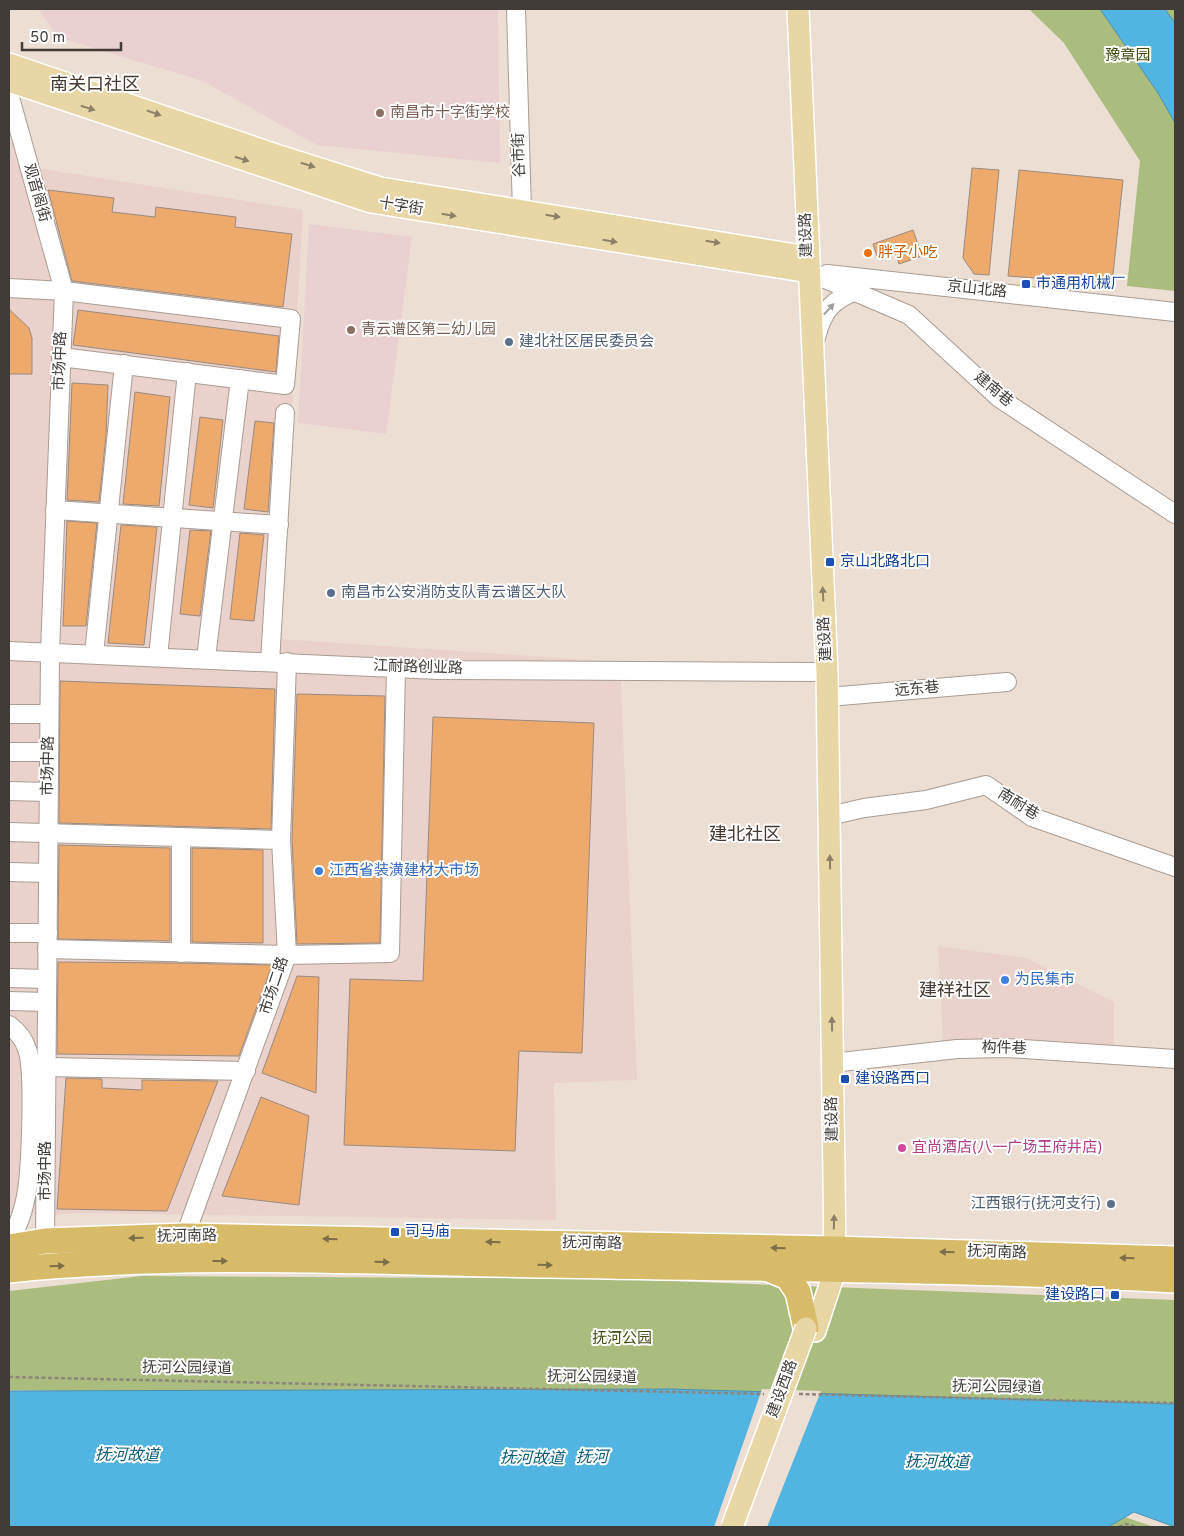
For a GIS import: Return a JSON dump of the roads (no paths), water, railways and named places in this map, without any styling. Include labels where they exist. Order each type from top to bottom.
[{"type":"highway","name":"抚河南路","points":[[9,1245],[45,1241],[184,1236],[829,1259],[1175,1280]]},
{"type":"highway","name":"抚河南路","points":[[9,1270],[183,1261],[341,1261],[769,1269],[829,1259],[1175,1260]]},
{"type":"highway","points":[[769,1269],[788,1277],[798,1292],[810,1330]]},
{"type":"main road","name":"建设路","points":[[798,9],[828,697],[832,1063],[829,1259]]},
{"type":"main road","name":"十字街","points":[[9,64],[276,155],[380,188],[522,211],[808,265]]},
{"type":"main road","name":"十字街","points":[[9,81],[371,202],[808,265]]},
{"type":"main road","name":"建设西路","points":[[743,1527],[810,1330],[829,1259]]},
{"type":"main road","name":"建设西路","points":[[732,1527],[810,1330]]},
{"type":"street","name":"谷市街","points":[[516,9],[522,211]]},
{"type":"street","name":"观音阁街","points":[[9,94],[16,149],[64,291]]},
{"type":"street","name":"京山北路","points":[[808,265],[884,280],[1175,312]]},
{"type":"street","name":"建南巷","points":[[808,265],[853,292],[909,315],[999,398],[1175,514]]},
{"type":"street","points":[[812,353],[821,318],[832,304],[853,292],[884,280]]},
{"type":"street","points":[[9,288],[64,291],[291,319],[285,385],[62,357]]},
{"type":"street","name":"市场中路","points":[[45,1241],[50,652],[64,291]]},
{"type":"street","points":[[94,654],[124,364]]},
{"type":"street","points":[[158,657],[187,372]]},
{"type":"street","points":[[206,658],[240,379]]},
{"type":"street","name":"市场二路","points":[[184,1236],[246,1072],[287,956],[281,840],[278,525],[285,413]]},
{"type":"street","points":[[55,510],[278,525]]},
{"type":"street","name":"江耐路·创业路","points":[[9,651],[206,658],[439,670],[827,672]]},
{"type":"street","points":[[9,933],[47,941],[181,953],[287,956],[390,953],[396,668]]},
{"type":"street","name":"远东巷","points":[[828,697],[1007,682]]},
{"type":"street","points":[[9,714],[49,714]]},
{"type":"street","points":[[9,752],[49,752]]},
{"type":"street","name":"南耐巷","points":[[829,816],[864,808],[926,800],[963,789],[986,785],[1032,817],[1175,867]]},
{"type":"street","points":[[9,791],[48,792]]},
{"type":"street","points":[[9,832],[281,840]]},
{"type":"street","points":[[181,837],[181,953]]},
{"type":"street","points":[[9,872],[48,873]]},
{"type":"street","points":[[9,978],[47,979]]},
{"type":"street","points":[[9,1001],[47,1002]]},
{"type":"street","points":[[9,1025],[17,1030],[28,1049],[30,1070],[29,1174],[25,1202],[9,1245]]},
{"type":"street","name":"构件巷","points":[[832,1063],[958,1048],[1007,1048],[1175,1059]]},
{"type":"street","points":[[47,1067],[246,1072]]},
{"type":"water","points":[[1100,9],[1165,9],[1175,23],[1175,123],[1158,93]]},
{"type":"water","name":"抚河","points":[[670,1389],[1175,1404],[1175,1527],[1134,1512],[1108,1527],[9,1527],[9,1391]]},
{"type":"place","name":"南昌市十字街学校","points":[[380,113]]},
{"type":"place","name":"胖子小吃","points":[[868,253]]},
{"type":"place","name":"市通用机械厂","points":[[1026,284]]},
{"type":"place","name":"青云谱区第二幼儿园","points":[[351,330]]},
{"type":"place","name":"建北社区居民委员会","points":[[509,342]]},
{"type":"place","name":"京山北路北口","points":[[830,562]]},
{"type":"place","name":"南昌市公安消防支队青云谱区大队","points":[[331,593]]},
{"type":"place","name":"江西省装潢建材大市场","points":[[319,871]]},
{"type":"place","name":"为民集市","points":[[1005,980]]},
{"type":"place","name":"建设路西口","points":[[845,1079]]},
{"type":"place","name":"宜尚酒店(八一广场王府井店)","points":[[902,1148]]},
{"type":"place","name":"江西银行(抚河支行)","points":[[1111,1204]]},
{"type":"place","name":"司马庙","points":[[395,1232]]},
{"type":"place","name":"建设路口","points":[[1115,1295]]},
{"type":"district","name":"南关口社区","points":[[95,85]]},
{"type":"district","name":"建北社区","points":[[745,835]]},
{"type":"district","name":"建祥社区","points":[[955,991]]},
{"type":"park label","name":"豫章园","points":[[1128,56]]},
{"type":"park label","name":"抚河公园","points":[[622,1339]]},
{"type":"water label","name":"抚河故道","points":[[127,1456]]},
{"type":"water label","name":"抚河故道","points":[[532,1459]]},
{"type":"water label","name":"抚河故道","points":[[937,1463]]}]
